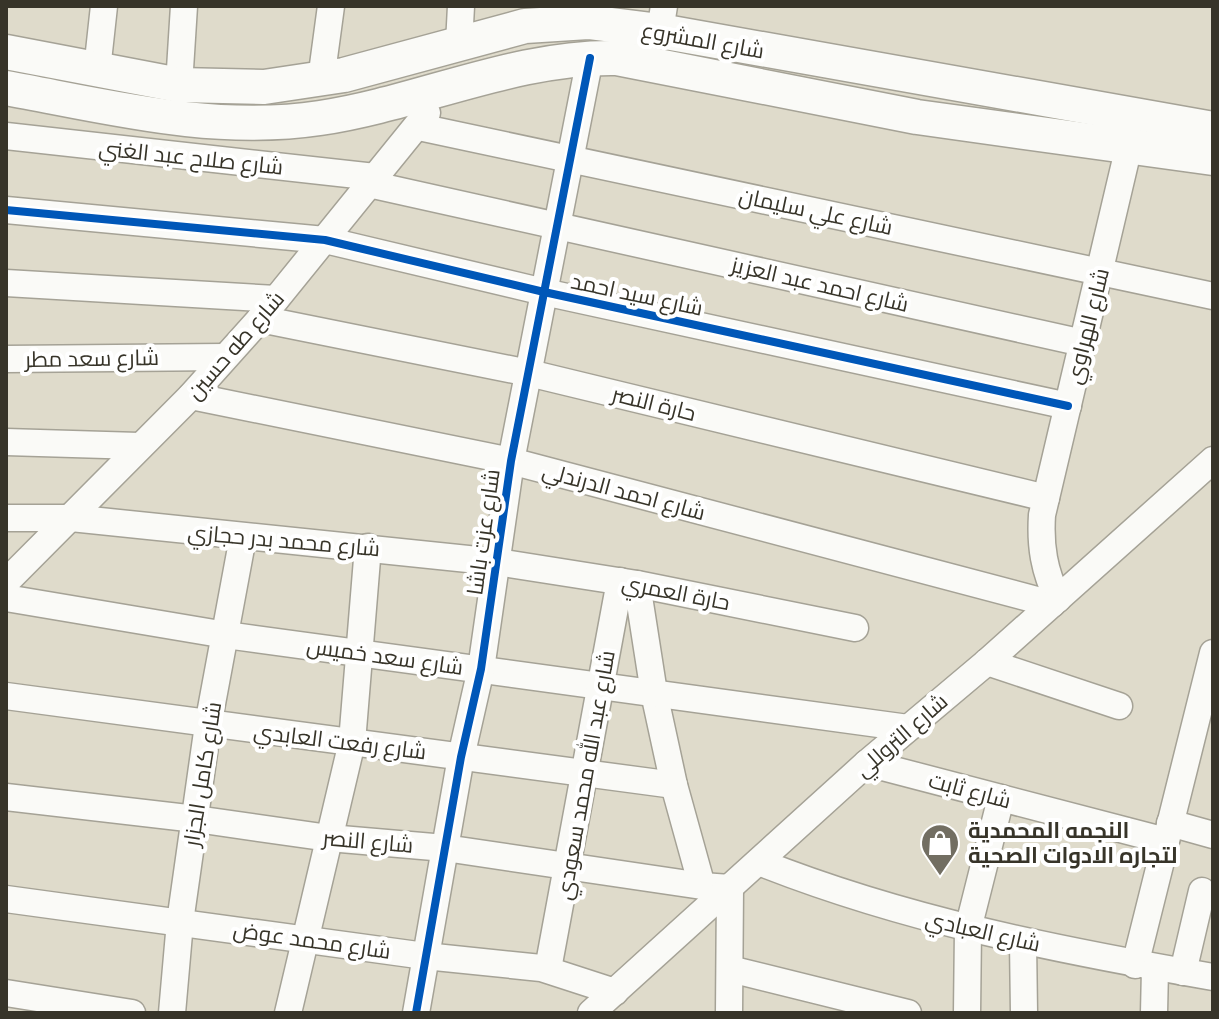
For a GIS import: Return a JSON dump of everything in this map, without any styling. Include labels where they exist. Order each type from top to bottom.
[{"type":"main road","name":"شارع المشروع","points":[[6,52],[179,85],[264,87],[321,80],[568,14],[662,18],[1213,129]]},
{"type":"main road","name":"شارع المشروع","points":[[6,88],[167,118],[284,122],[351,113],[544,63],[617,58],[917,117],[1213,158]]},
{"type":"street","points":[[97,70],[104,6]]},
{"type":"street","points":[[179,85],[184,6]]},
{"type":"street","points":[[321,80],[331,6]]},
{"type":"street","points":[[459,44],[461,6]]},
{"type":"street","name":"شارع عزت باشا","points":[[416,1013],[461,757],[481,669],[511,461],[590,58]]},
{"type":"street","name":"شارع طه حسين","points":[[6,582],[191,396],[268,309],[419,127],[442,90]]},
{"type":"street","name":"شارع علي سليمان","points":[[419,127],[1213,296]]},
{"type":"street","name":"شارع صلاح عبد الغني","points":[[6,136],[372,180],[556,225]]},
{"type":"street","name":"شارع الهراوي","points":[[1055,601],[1042,550],[1046,498],[1129,146]]},
{"type":"street","name":"شارع سيد احمد","points":[[6,210],[325,240],[544,292],[1068,406]]},
{"type":"street","name":"شارع احمد عبد العزيز","points":[[556,225],[1083,343]]},
{"type":"street","name":"حارة النصر","points":[[6,283],[268,309],[1046,498]]},
{"type":"street","name":"شارع سعد مطر","points":[[6,359],[225,357]]},
{"type":"street","name":"شارع احمد الدرندلي","points":[[191,396],[511,461],[1055,601]]},
{"type":"street","points":[[6,442],[139,446]]},
{"type":"street","name":"شارع التروللي","points":[[602,1006],[867,763],[987,662],[1213,460]]},
{"type":"street","name":"شارع محمد بدر حجازي","points":[[6,518],[71,518],[497,562]]},
{"type":"street","name":"شارع كامل الجزار","points":[[172,1013],[180,922],[208,725],[243,537]]},
{"type":"street","points":[[288,1013],[352,742],[368,547]]},
{"type":"street","name":"حارة العمري","points":[[497,562],[629,583],[855,628]]},
{"type":"street","points":[[629,583],[674,785],[702,886]]},
{"type":"street","name":"شارع عبد الله محمد سعودي","points":[[548,969],[601,685],[629,583]]},
{"type":"street","name":"شارع سعد خميس","points":[[6,598],[226,635],[908,728]]},
{"type":"street","points":[[1154,1013],[1145,967],[1168,832],[1203,736],[1213,654]]},
{"type":"street","points":[[987,662],[1119,706]]},
{"type":"street","name":"شارع رفعت العابدي","points":[[6,696],[674,785]]},
{"type":"street","name":"شارع ثابت","points":[[867,763],[1001,798],[1168,832],[1213,835]]},
{"type":"street","name":"شارع النصر","points":[[6,797],[329,838],[445,848],[730,888]]},
{"type":"street","points":[[967,1013],[968,929],[1001,798]]},
{"type":"street","name":"شارع العبادي","points":[[759,862],[820,887],[968,929],[1145,967],[1213,977]]},
{"type":"street","points":[[729,1013],[730,888]]},
{"type":"street","points":[[1183,972],[1202,891]]},
{"type":"street","name":"شارع محمد عوض","points":[[6,899],[425,956],[548,969],[602,1006]]},
{"type":"street","points":[[1023,942],[1024,1013]]},
{"type":"street","points":[[730,969],[908,1013]]},
{"type":"street","points":[[6,993],[46,1006],[132,1013]]},
{"type":"cycle path","points":[[416,1013],[461,757],[481,669],[511,461],[590,58]]},
{"type":"cycle path","points":[[6,210],[325,240],[544,292],[1068,406]]},
{"type":"place","name":"النجمه المحمدية لتجاره الادوات الصحية","points":[[940,877]]}]
